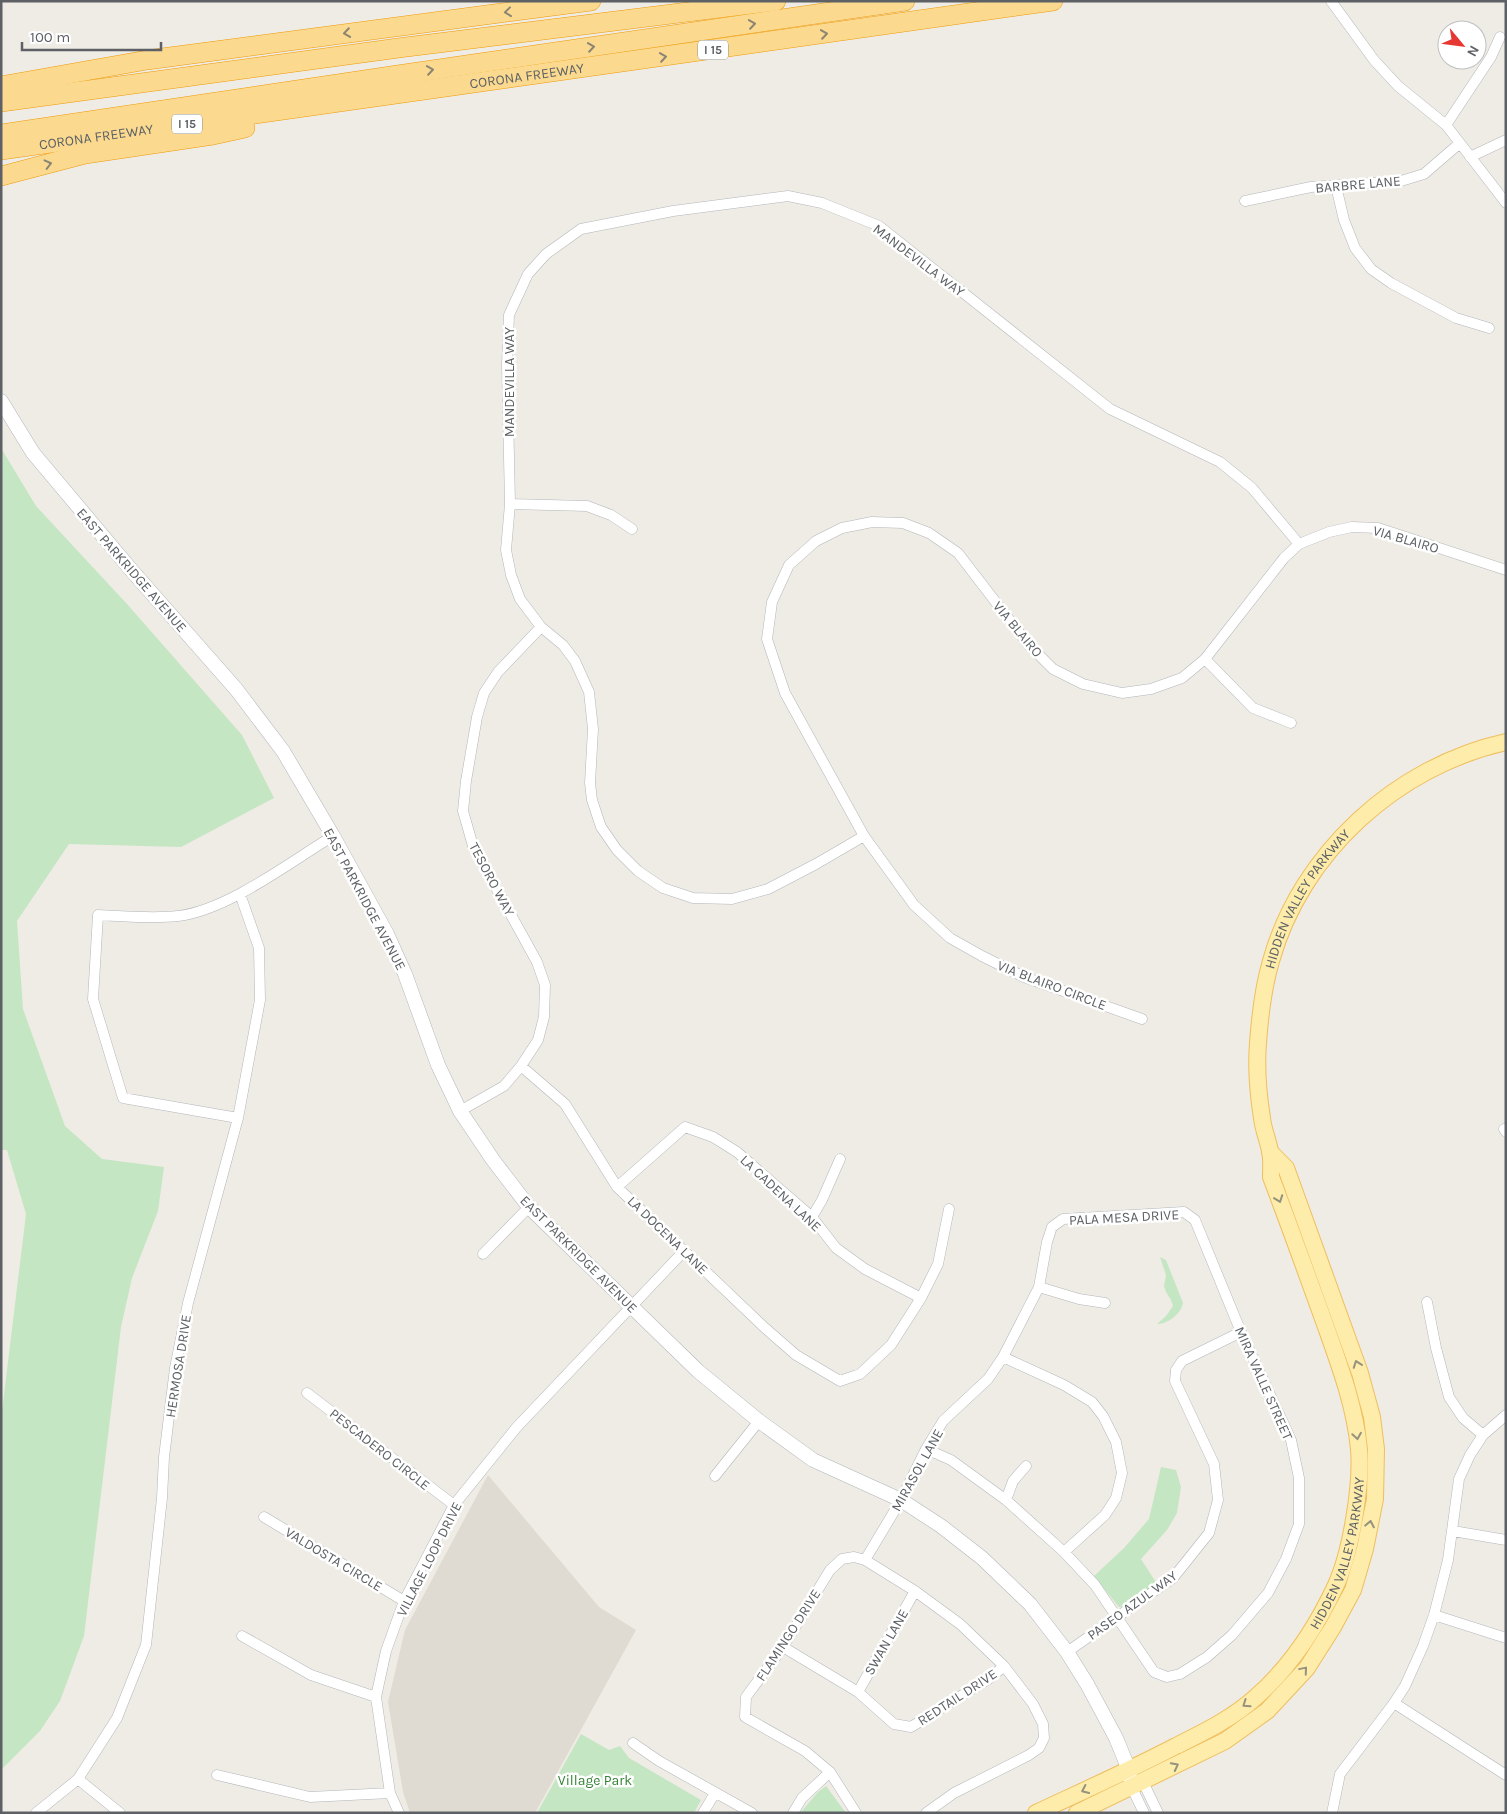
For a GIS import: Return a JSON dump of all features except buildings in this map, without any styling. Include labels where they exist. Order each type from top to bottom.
[{"type":"highway","points":[[1,76],[147,60],[591,1]]},
{"type":"highway","points":[[1,102],[400,48],[776,1]]},
{"type":"highway","points":[[1,134],[398,74],[905,1]]},
{"type":"highway","name":"CORONA FREEWAY","points":[[1,150],[372,99],[1053,1]]},
{"type":"highway","points":[[1,114],[251,79],[400,48]]},
{"type":"highway","points":[[1,86],[147,60]]},
{"type":"highway","points":[[1,123],[253,89],[398,74]]},
{"type":"highway","points":[[1,176],[86,154],[213,135],[372,99]]},
{"type":"main road","name":"EAST PARKRIDGE AVENUE","points":[[1,401],[33,453],[242,697],[283,751],[333,836],[390,942],[405,974],[438,1065],[460,1110],[493,1160],[529,1207],[698,1371],[759,1421],[813,1460],[901,1500],[940,1526],[982,1558],[1030,1604],[1067,1652],[1087,1684],[1116,1738],[1137,1785]]},
{"type":"main road","name":"HIDDEN VALLEY PARKWAY","points":[[1036,1813],[1129,1770],[1216,1726],[1256,1698],[1293,1658],[1318,1619],[1337,1583],[1348,1545],[1357,1497],[1359,1450],[1344,1378],[1271,1177],[1270,1152],[1262,1120],[1258,1082],[1258,1044],[1262,998],[1271,959],[1298,897],[1318,865],[1342,836],[1369,810],[1398,788],[1426,771],[1487,746],[1506,742]]},
{"type":"main road","name":"HIDDEN VALLEY PARKWAY","points":[[1077,1813],[1225,1741],[1267,1711],[1307,1668],[1333,1628],[1353,1590],[1365,1549],[1375,1499],[1376,1449],[1372,1417],[1360,1373],[1286,1168],[1270,1152]]},
{"type":"street","points":[[1331,1],[1374,60],[1398,86],[1446,125],[1506,203]]},
{"type":"street","points":[[1446,125],[1491,56],[1500,37]]},
{"type":"street","points":[[1470,157],[1506,140]]},
{"type":"street","name":"BARBRE LANE","points":[[1245,201],[1311,187],[1401,182],[1424,174],[1460,143]]},
{"type":"street","points":[[1336,186],[1344,220],[1355,248],[1371,269],[1391,283],[1456,318],[1489,328]]},
{"type":"street","name":"MANDEVILLA WAY","points":[[864,836],[768,889],[732,899],[693,898],[663,888],[638,871],[617,850],[601,828],[592,800],[590,782],[593,729],[589,692],[575,661],[563,645],[541,627],[520,599],[511,576],[506,550],[510,504],[507,364],[509,315],[528,274],[546,254],[581,229],[673,211],[788,196],[822,203],[879,226],[1110,409],[1220,462],[1252,488],[1299,544]]},
{"type":"street","points":[[510,504],[587,506],[612,515],[632,530]]},
{"type":"street","name":"VIA BLAIRO","points":[[864,836],[785,693],[767,639],[772,602],[789,565],[816,541],[842,528],[872,522],[903,523],[929,533],[958,553],[1028,644],[1053,670],[1083,684],[1122,693],[1151,690],[1182,678],[1205,659],[1284,558],[1299,544],[1328,532],[1352,527],[1378,528],[1506,570]]},
{"type":"street","name":"TESORO WAY","points":[[460,1110],[504,1086],[521,1066],[538,1040],[544,1017],[545,985],[537,962],[473,846],[463,811],[477,717],[484,693],[498,672],[541,627]]},
{"type":"street","points":[[1205,659],[1253,708],[1291,723]]},
{"type":"street","points":[[238,1118],[123,1098],[93,999],[98,915],[178,916],[204,910],[240,894],[333,836]]},
{"type":"street","name":"VIA BLAIRO CIRCLE","points":[[864,836],[914,905],[950,938],[1024,977],[1142,1019]]},
{"type":"street","name":"HERMOSA DRIVE","points":[[36,1813],[78,1778],[117,1718],[146,1645],[162,1498],[164,1456],[175,1368],[188,1303],[238,1118],[260,1000],[259,948],[240,894]]},
{"type":"street","name":"LA DOCENA LANE","points":[[521,1066],[565,1104],[617,1187],[765,1328],[796,1355],[840,1381],[860,1374],[891,1346],[921,1298]]},
{"type":"street","name":"LA CADENA LANE","points":[[617,1187],[685,1127],[713,1137],[737,1152],[812,1218],[836,1248],[865,1269],[921,1298]]},
{"type":"street","points":[[812,1218],[840,1159]]},
{"type":"street","points":[[483,1254],[529,1207]]},
{"type":"street","points":[[921,1298],[938,1264],[949,1209]]},
{"type":"street","name":"PALA MESA DRIVE","points":[[1052,1227],[1064,1219],[1155,1213],[1184,1212],[1195,1220]]},
{"type":"street","name":"MIRA VALLE STREET","points":[[1116,1619],[1154,1672],[1167,1677],[1180,1674],[1207,1657],[1232,1635],[1268,1593],[1286,1559],[1299,1524],[1299,1478],[1291,1440],[1241,1332],[1195,1220]]},
{"type":"street","name":"MIRASOL LANE","points":[[865,1560],[901,1500],[926,1449],[943,1421],[988,1379],[1003,1357],[1039,1287],[1047,1242],[1052,1227]]},
{"type":"street","name":"VILLAGE LOOP DRIVE","points":[[399,1813],[390,1793],[376,1697],[386,1651],[404,1601],[454,1505],[516,1428],[684,1251]]},
{"type":"street","points":[[1039,1287],[1078,1299],[1105,1303]]},
{"type":"street","points":[[1427,1302],[1436,1348],[1449,1397],[1463,1418],[1483,1435]]},
{"type":"street","name":"PASEO AZUL WAY","points":[[1067,1652],[1173,1578],[1208,1533],[1218,1500],[1214,1464],[1175,1381],[1176,1370],[1182,1362],[1241,1332]]},
{"type":"street","points":[[1003,1357],[1064,1385],[1092,1402],[1103,1416],[1116,1442],[1122,1473],[1116,1498],[1105,1515],[1064,1552]]},
{"type":"street","name":"PESCADERO CIRCLE","points":[[307,1393],[454,1505]]},
{"type":"street","points":[[1332,1813],[1340,1774],[1394,1703],[1405,1686],[1423,1646],[1434,1615],[1448,1560],[1459,1479],[1470,1455],[1483,1435],[1506,1415]]},
{"type":"street","points":[[715,1476],[759,1421]]},
{"type":"street","points":[[926,1449],[951,1460],[1006,1500],[1064,1552],[1095,1585],[1116,1619]]},
{"type":"street","points":[[1006,1500],[1014,1481],[1026,1466]]},
{"type":"street","name":"VALDOSTA CIRCLE","points":[[264,1517],[404,1601]]},
{"type":"street","points":[[1453,1531],[1506,1540]]},
{"type":"street","name":"FLAMINGO DRIVE","points":[[830,1772],[805,1751],[745,1717],[746,1697],[783,1647],[830,1570],[842,1559],[854,1557],[865,1560]]},
{"type":"street","points":[[865,1560],[960,1624],[1004,1666],[1033,1704],[1043,1724],[1044,1738],[1040,1748],[954,1793],[926,1813]]},
{"type":"street","name":"SWAN LANE","points":[[858,1692],[915,1592]]},
{"type":"street","points":[[1434,1615],[1506,1638]]},
{"type":"street","points":[[242,1636],[311,1675],[376,1697]]},
{"type":"street","name":"REDTAIL DRIVE","points":[[783,1647],[858,1692],[894,1724],[911,1727],[990,1678],[1004,1666]]},
{"type":"street","points":[[1394,1703],[1506,1775]]},
{"type":"street","points":[[633,1743],[659,1761],[752,1813]]},
{"type":"street","points":[[793,1813],[802,1798],[830,1772],[856,1813]]},
{"type":"street","points":[[217,1775],[310,1797],[390,1793]]},
{"type":"street","points":[[78,1778],[120,1813]]},
{"type":"street","points":[[1137,1785],[1144,1813]]},
{"type":"street","points":[[1137,1785],[1158,1813]]},
{"type":"street","points":[[704,1813],[715,1793]]},
{"type":"shaded area","points":[[488,1475],[599,1607],[636,1630],[535,1813],[410,1813],[403,1792],[388,1702],[405,1630]]},
{"type":"green space","points":[[1,448],[36,506],[127,604],[242,735],[274,798],[181,847],[69,844],[17,921],[23,1009],[65,1126],[102,1159],[164,1167],[158,1211],[132,1278],[121,1327],[84,1636],[60,1701],[40,1731],[2,1769],[1,1419],[26,1214],[7,1150],[1,1150]]},
{"type":"green space","points":[[1160,1257],[1166,1260],[1183,1303],[1180,1311],[1173,1318],[1157,1324],[1173,1306],[1164,1286],[1166,1275]]},
{"type":"green space","points":[[1161,1467],[1176,1470],[1181,1487],[1177,1513],[1167,1530],[1141,1559],[1157,1584],[1125,1606],[1119,1607],[1094,1576],[1124,1548],[1149,1519]]},
{"type":"green space","name":"Village Park","points":[[581,1734],[609,1750],[620,1746],[629,1758],[701,1800],[694,1813],[537,1813]]},
{"type":"green space","points":[[826,1786],[846,1813],[800,1813],[818,1792]]}]
